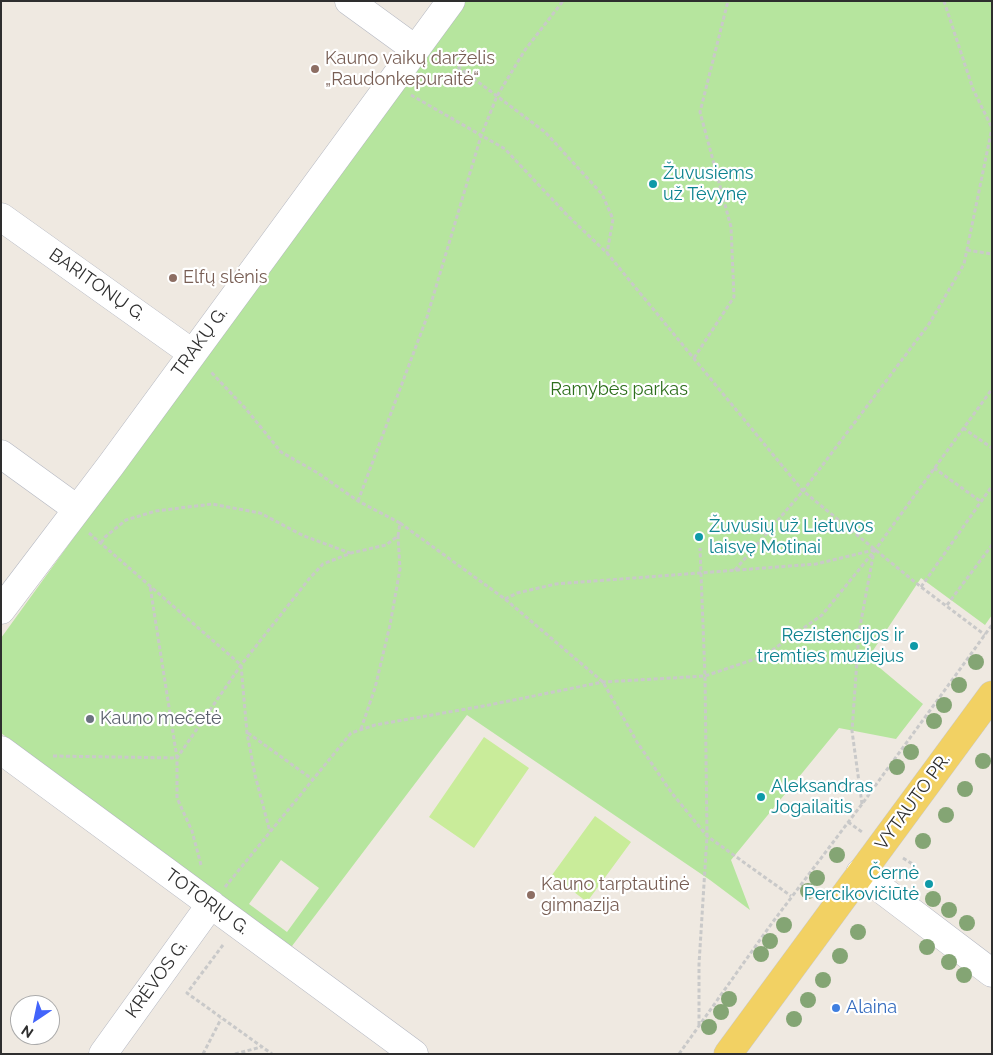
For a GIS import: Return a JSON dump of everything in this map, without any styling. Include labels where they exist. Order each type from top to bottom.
[{"type":"main road","name":"VYTAUTO PR.","points":[[728,1054],[992,695]]},
{"type":"street","points":[[349,1],[418,44]]},
{"type":"street","name":"TRAKŲ G.","points":[[1,610],[451,1]]},
{"type":"street","name":"BARITONŲ G.","points":[[1,217],[192,353]]},
{"type":"street","points":[[1,454],[73,514]]},
{"type":"street","name":"TOTORIŲ G.","points":[[1,750],[414,1054]]},
{"type":"street","points":[[860,874],[992,973]]},
{"type":"street","name":"KRĖVOS G.","points":[[103,1054],[211,904]]},
{"type":"path","points":[[358,500],[427,317],[481,136],[497,96],[525,50],[563,1]]},
{"type":"path","points":[[694,358],[734,297],[731,227],[700,112],[728,1]]},
{"type":"path","points":[[735,570],[803,491],[929,324],[964,264],[992,128],[973,89],[944,1]]},
{"type":"path","points":[[418,44],[497,96],[546,132],[602,194],[613,219],[607,253]]},
{"type":"path","points":[[390,83],[505,149],[567,215],[607,253],[803,491],[874,550],[985,635]]},
{"type":"path","points":[[967,250],[992,254]]},
{"type":"path","points":[[192,353],[246,409],[281,452],[318,473],[358,500],[400,523],[505,599],[603,682],[637,742],[706,836],[791,896]]},
{"type":"path","points":[[211,904],[312,779],[352,733],[375,725],[603,682],[705,676],[764,656],[822,615],[874,550],[992,389]]},
{"type":"path","points":[[963,428],[992,448]]},
{"type":"path","points":[[934,468],[980,501]]},
{"type":"path","points":[[921,587],[992,486]]},
{"type":"path","points":[[101,543],[105,537],[126,520],[156,511],[212,504],[260,513],[304,536],[351,553]]},
{"type":"path","points":[[73,514],[101,543],[242,665],[247,733],[255,775],[270,832]]},
{"type":"path","points":[[360,730],[375,688],[390,625],[400,569],[398,536],[400,523]]},
{"type":"path","points":[[177,758],[242,665],[309,579],[323,564],[351,553],[386,545],[398,536]]},
{"type":"path","points":[[947,605],[992,545]]},
{"type":"path","points":[[699,1026],[699,964],[706,836],[705,676],[700,548]]},
{"type":"path","points":[[505,599],[517,593],[556,584],[816,564],[874,550]]},
{"type":"path","points":[[862,804],[852,730],[859,632],[874,550]]},
{"type":"path","points":[[150,586],[177,758],[177,798],[192,831],[201,868]]},
{"type":"path","points":[[679,1054],[791,896],[862,804],[992,625]]},
{"type":"path","points":[[247,733],[312,779]]},
{"type":"path","points":[[49,756],[177,758]]},
{"type":"path","points":[[223,946],[187,993],[272,1054]]},
{"type":"path","points":[[203,1054],[221,1019]]},
{"type":"path","points":[[235,1054],[262,1047]]},
{"type":"green space","name":"Ramybės parkas","points":[[462,1],[992,1],[992,615],[985,625],[921,578],[868,658],[923,704],[896,739],[839,728],[731,860],[750,910],[710,880],[467,715],[289,950],[1,733],[1,638]],"holes":[[[281,860],[319,888],[287,932],[249,904]]]},
{"type":"green space","points":[[484,737],[529,768],[474,848],[429,817]]},
{"type":"green space","points":[[595,816],[631,842],[587,902],[552,875]]},
{"type":"place","name":"Kauno vaikų darželis „Raudonkepuraitė“","points":[[315,69]]},
{"type":"place","name":"Žuvusiems už Tėvynę","points":[[653,184]]},
{"type":"place","name":"Elfų slėnis","points":[[173,278]]},
{"type":"place","name":"Žuvusių už Lietuvos laisvę Motinai","points":[[699,537]]},
{"type":"place","name":"Rezistencijos ir tremties muziejus","points":[[914,646]]},
{"type":"place","name":"Kauno mečetė","points":[[90,719]]},
{"type":"place","name":"Aleksandras Jogailaitis","points":[[761,797]]},
{"type":"place","name":"Černė Percikovičiūtė","points":[[929,884]]},
{"type":"place","name":"Kauno tarptautinė gimnazija","points":[[531,895]]},
{"type":"place","name":"Alaina","points":[[836,1008]]}]
